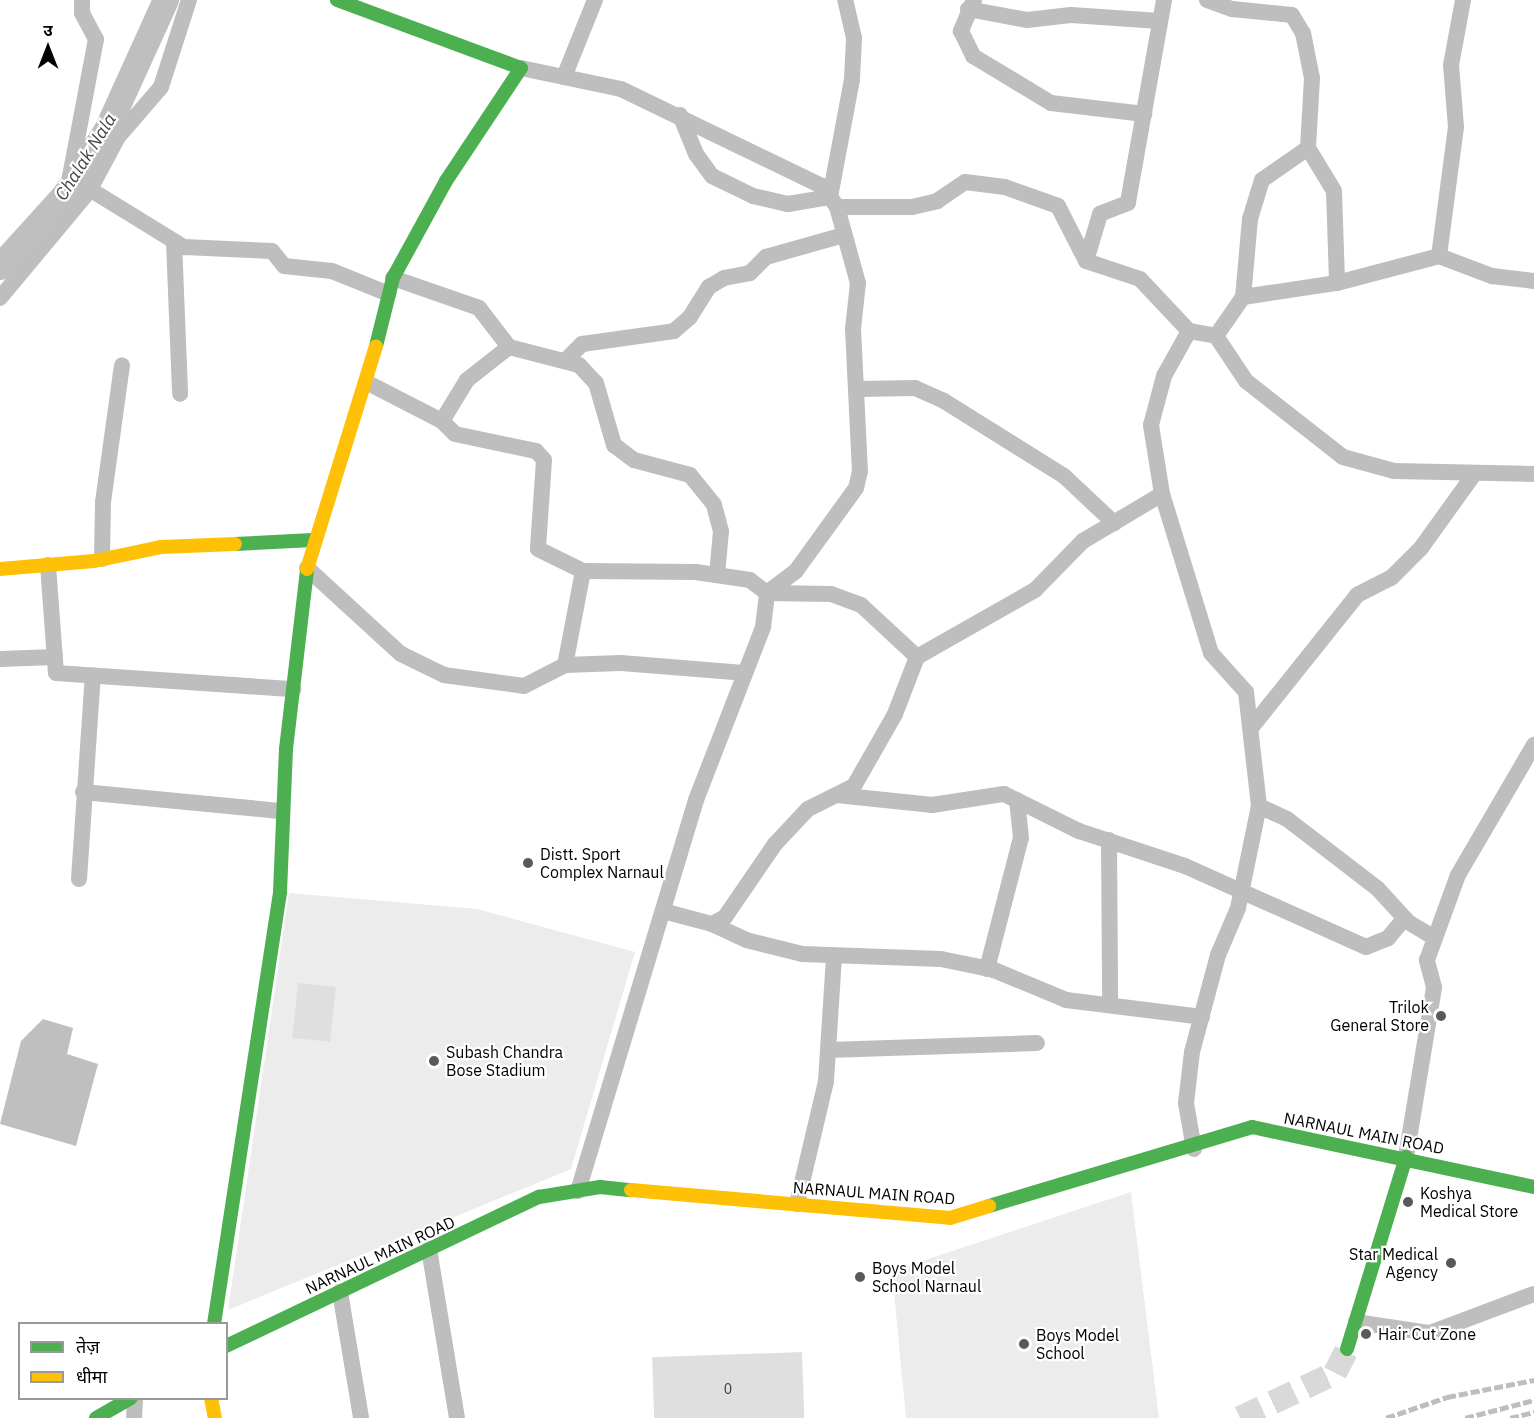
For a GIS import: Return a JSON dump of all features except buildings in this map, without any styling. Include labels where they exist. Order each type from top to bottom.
[{"type":"street","points":[[80,185],[96,39],[82,13],[82,0]]},
{"type":"street","points":[[0,298],[80,185],[161,87],[189,0]]},
{"type":"street","points":[[337,0],[356,2],[521,69],[621,89],[680,115],[822,186],[834,202],[858,284],[853,329],[859,389],[856,488],[796,571],[767,593],[763,627],[703,779],[578,1191]]},
{"type":"street","points":[[564,77],[595,0]]},
{"type":"street","points":[[834,202],[852,79],[854,38],[845,0]]},
{"type":"street","points":[[1086,261],[1100,214],[1128,203],[1164,0]]},
{"type":"street","points":[[1207,0],[1232,9],[1292,15],[1303,33],[1312,78],[1308,148],[1334,191],[1337,283]]},
{"type":"street","points":[[1438,256],[1456,127],[1451,65],[1463,0]]},
{"type":"street","points":[[1144,114],[1051,103],[973,56],[961,31],[971,4],[1026,20],[1071,15],[1160,21]]},
{"type":"street","points":[[214,1322],[280,892],[282,811],[293,689],[307,568],[313,540],[366,382],[393,278],[446,181],[521,69]]},
{"type":"street","points":[[680,115],[696,154],[712,176],[753,196],[788,204],[834,202],[912,207],[937,201],[965,182],[1005,187],[1058,206],[1086,261],[1140,279],[1189,331],[1216,336],[1246,381],[1343,457],[1394,471],[1472,477],[1534,474]]},
{"type":"street","points":[[1216,336],[1243,297],[1250,219],[1262,180],[1308,148]]},
{"type":"street","points":[[80,185],[184,247],[272,250],[284,266],[332,271],[389,294]]},
{"type":"street","points":[[565,361],[582,344],[674,331],[709,287],[724,278],[750,273],[766,257],[844,235]]},
{"type":"street","points":[[174,242],[180,394]]},
{"type":"street","points":[[1243,297],[1337,283],[1438,256],[1492,276],[1534,280]]},
{"type":"street","points":[[393,278],[479,308],[509,347],[579,365],[596,383],[614,445],[634,460],[690,475],[714,505],[721,531],[717,575]]},
{"type":"street","points":[[1189,331],[1164,376],[1151,424],[1162,494],[1211,653],[1246,692],[1258,806],[1242,893],[1202,1017],[1186,1103],[1194,1149]]},
{"type":"street","points":[[442,421],[467,380],[509,347]]},
{"type":"street","points":[[102,559],[103,502],[122,364]]},
{"type":"street","points":[[366,382],[442,421],[455,435],[536,451],[544,460],[538,549],[583,571],[717,575],[750,580],[767,593],[831,594],[861,605],[917,657]]},
{"type":"street","points":[[859,389],[915,388],[945,401],[1064,476],[1114,523]]},
{"type":"street","points":[[1251,728],[1357,595],[1391,578],[1421,548],[1472,477]]},
{"type":"street","points":[[712,924],[725,917],[775,844],[808,809],[854,786],[895,714],[917,657],[1035,591],[1083,541],[1162,494]]},
{"type":"street","points":[[0,569],[102,559],[161,547],[313,540]]},
{"type":"street","points":[[48,565],[56,673],[293,689]]},
{"type":"street","points":[[307,568],[401,654],[444,675],[524,686],[565,665],[621,663],[744,674]]},
{"type":"street","points":[[565,665],[583,571]]},
{"type":"street","points":[[0,659],[55,657]]},
{"type":"street","points":[[79,879],[83,792],[93,675]]},
{"type":"street","points":[[1347,1348],[1406,1157],[1434,987],[1427,960],[1458,875],[1534,745]]},
{"type":"street","points":[[83,792],[282,811]]},
{"type":"street","points":[[837,795],[932,806],[1004,794],[1109,840],[1185,866],[1366,947],[1388,938],[1405,918]]},
{"type":"street","points":[[987,969],[1021,838],[1017,800]]},
{"type":"street","points":[[1258,806],[1287,819],[1377,888],[1405,918],[1435,938]]},
{"type":"street","points":[[1109,840],[1110,1003]]},
{"type":"street","points":[[663,911],[712,924],[746,940],[834,957],[941,959],[987,969],[1066,1000],[1110,1003],[1202,1017]]},
{"type":"street","points":[[797,1204],[828,1050],[834,957]]},
{"type":"street","points":[[828,1050],[1037,1043]]},
{"type":"street","name":"NARNAUL MAIN ROAD","points":[[228,1345],[539,1197],[600,1187],[950,1218],[1194,1149],[1252,1127],[1406,1157],[1534,1187]]},
{"type":"street","points":[[429,1250],[457,1418]]},
{"type":"street","points":[[340,1292],[361,1418]]},
{"type":"street","points":[[1356,1322],[1430,1333],[1534,1294]]},
{"type":"street","points":[[96,1418],[129,1400]]},
{"type":"street","points":[[133,1400],[134,1418]]},
{"type":"street","points":[[211,1400],[215,1418]]},
{"type":"shaded area","name":"Subash Chandra Bose Stadium","points":[[289,893],[477,909],[635,952],[571,1169],[228,1310]]},
{"type":"shaded area","points":[[43,1019],[73,1028],[67,1054],[98,1064],[76,1146],[0,1124],[21,1041]]},
{"type":"shaded area","name":"Boys Model School","points":[[1131,1192],[1159,1418],[906,1418],[892,1271]]},
{"type":"waterway","name":"Chalak Nala","points":[[0,267],[66,194],[107,130],[166,0]]},
{"type":"tunnel","points":[[1240,1418],[1335,1373],[1347,1349]]},
{"type":"railway","points":[[1386,1418],[1447,1397],[1534,1380]]},
{"type":"railway","points":[[1465,1418],[1534,1400]]},
{"type":"railway","points":[[1510,1418],[1534,1412]]},
{"type":"traffic: fast","points":[[337,0],[521,68],[446,181],[393,278],[376,346]]},
{"type":"traffic: fast","points":[[235,544],[313,540]]},
{"type":"traffic: fast","points":[[214,1322],[280,892],[286,749],[307,569]]},
{"type":"traffic: fast","points":[[989,1206],[1252,1127],[1534,1187]]},
{"type":"traffic: fast","points":[[1347,1349],[1406,1157]]},
{"type":"traffic: fast","points":[[228,1345],[539,1197],[600,1187],[631,1190]]},
{"type":"traffic: fast","points":[[96,1418],[128,1400]]},
{"type":"traffic: slow","points":[[307,569],[376,346]]},
{"type":"traffic: slow","points":[[0,569],[94,561],[161,547],[235,544]]},
{"type":"traffic: slow","points":[[631,1190],[950,1218],[989,1206]]},
{"type":"traffic: slow","points":[[211,1400],[215,1418]]},
{"type":"place","name":"Distt. Sport Complex Narnaul","points":[[528,863]]},
{"type":"place","name":"Trilok General Store","points":[[1441,1016]]},
{"type":"place","name":"Subash Chandra Bose Stadium","points":[[434,1061]]},
{"type":"place","name":"Koshya Medical Store","points":[[1408,1202]]},
{"type":"place","name":"Star Medical Agency","points":[[1451,1263]]},
{"type":"place","name":"Boys Model School Narnaul","points":[[860,1277]]},
{"type":"place","name":"Hair Cut Zone","points":[[1366,1334]]},
{"type":"place","name":"Boys Model School","points":[[1024,1344]]}]
